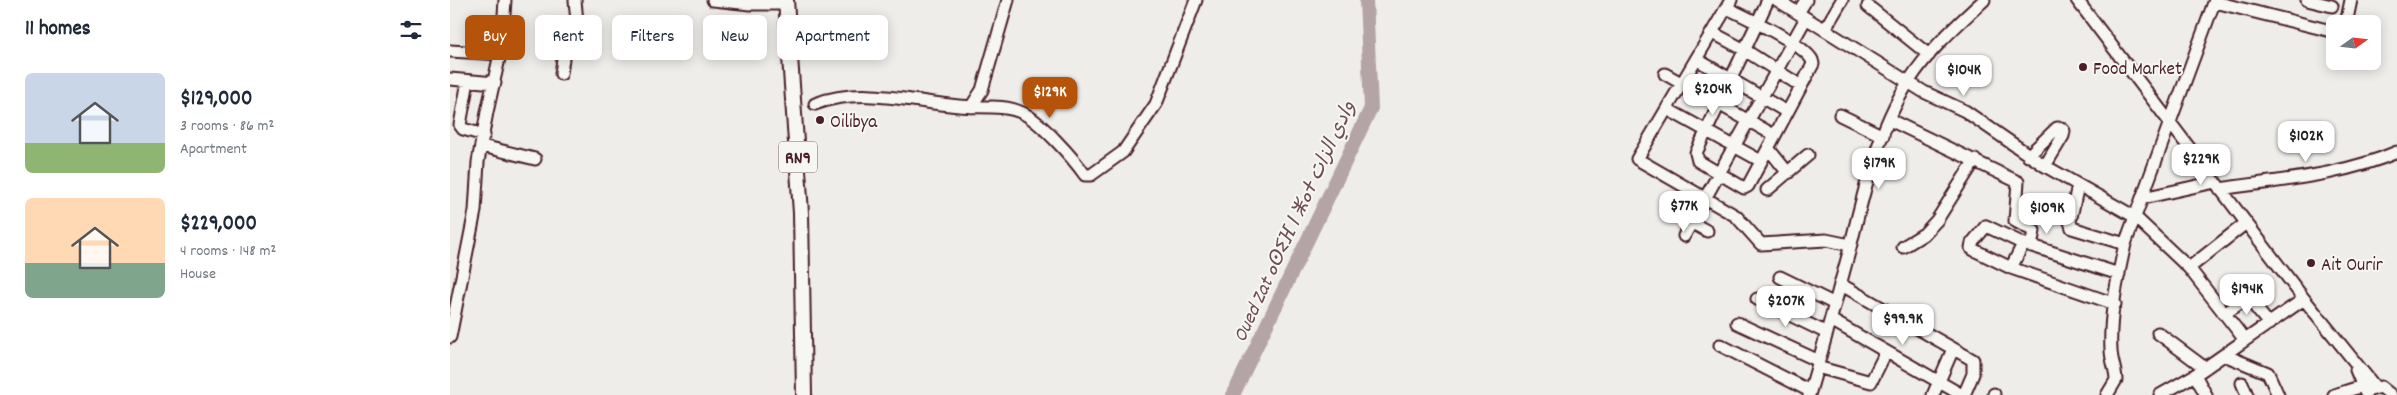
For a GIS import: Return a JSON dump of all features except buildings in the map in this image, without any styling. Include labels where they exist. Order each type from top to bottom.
[{"type":"main road","name":"RN9","points":[[786,2],[796,119],[801,213],[804,395]]},
{"type":"street","points":[[504,15],[505,0]]},
{"type":"street","points":[[561,74],[565,43],[578,33],[575,0]]},
{"type":"street","points":[[713,0],[750,4],[786,2]]},
{"type":"street","points":[[971,107],[982,90],[1008,0]]},
{"type":"street","points":[[815,104],[828,99],[872,95],[971,107],[1004,107],[1024,114],[1071,156],[1085,175],[1091,174],[1123,152],[1156,104],[1196,0]]},
{"type":"street","points":[[1768,0],[1756,22],[1718,103],[1696,157],[1698,161],[1746,188],[1813,64],[1812,60],[1792,44],[1756,22],[1729,4],[1637,160],[1736,216],[1761,244],[1826,240],[1850,245]]},
{"type":"street","points":[[1777,0],[1924,92],[1965,111],[2028,156],[2135,216],[2189,268],[2245,340]]},
{"type":"street","points":[[1684,236],[1792,44],[1806,0]]},
{"type":"street","points":[[1825,29],[1842,0]]},
{"type":"street","points":[[1720,346],[1810,393],[1828,333],[1862,201],[1890,120],[1909,81],[1929,55],[1984,0]]},
{"type":"street","points":[[2077,0],[2304,299],[2349,355],[2367,390]]},
{"type":"street","points":[[2307,0],[2332,6]]},
{"type":"street","points":[[2348,15],[2351,0]]},
{"type":"street","points":[[2107,395],[2116,380],[2111,351],[2115,304],[2125,244],[2215,1],[2249,5],[2326,29]]},
{"type":"street","points":[[1868,6],[1929,55]]},
{"type":"street","points":[[1713,33],[1744,49],[1801,86]]},
{"type":"street","points":[[450,50],[465,51]]},
{"type":"street","points":[[1696,59],[1731,77],[1787,112]]},
{"type":"street","points":[[450,337],[473,219],[483,141],[499,60]]},
{"type":"street","points":[[1665,74],[1774,135]]},
{"type":"street","points":[[450,79],[495,83]]},
{"type":"street","points":[[468,80],[455,121],[463,129],[483,141],[535,159]]},
{"type":"street","points":[[1667,109],[1760,161]]},
{"type":"street","points":[[1840,115],[1883,136]]},
{"type":"street","points":[[1890,120],[2018,182],[2015,221],[2034,231],[2028,245],[2011,268]]},
{"type":"street","points":[[2028,156],[2057,128],[2061,128],[2064,131],[2062,136],[2045,166]]},
{"type":"street","points":[[1768,148],[1788,173]]},
{"type":"street","points":[[2143,198],[2218,185],[2338,172],[2359,167],[2397,152]]},
{"type":"street","points":[[1767,190],[1808,156]]},
{"type":"street","points":[[1903,247],[1924,234],[1937,220],[1975,160]]},
{"type":"street","points":[[2078,185],[2070,222],[2072,228],[2125,244]]},
{"type":"street","points":[[1672,212],[1707,231]]},
{"type":"street","points":[[2189,268],[2246,222]]},
{"type":"street","points":[[2115,304],[2011,268],[1971,248],[1972,243],[1986,226],[2028,245],[2119,274]]},
{"type":"street","points":[[1780,276],[1835,304]]},
{"type":"street","points":[[1831,320],[1963,395],[1975,364],[1973,360],[1840,284]]},
{"type":"street","points":[[2224,314],[2248,298],[2269,324]]},
{"type":"street","points":[[2160,395],[2224,355],[2304,299]]},
{"type":"street","points":[[1757,300],[1828,333]]},
{"type":"street","points":[[1737,323],[1818,364],[1871,382],[1886,352]]},
{"type":"street","points":[[2158,333],[2200,371],[2206,395]]},
{"type":"street","points":[[1933,395],[1953,349]]},
{"type":"street","points":[[2224,355],[2268,373],[2278,395]]},
{"type":"street","points":[[2242,383],[2247,395]]},
{"type":"street","points":[[2340,394],[2367,390],[2392,392]]},
{"type":"waterway","name":"Oued Zat ⴰⵙⵉⴼ ⵏ ⵥⴰⵜ وادي الزات","points":[[1233,395],[1371,108],[1366,0]]},
{"type":"place","name":"Food Market","points":[[2083,67]]},
{"type":"place","name":"Oilibya","points":[[820,120]]},
{"type":"place","name":"Ait Ourir","points":[[2311,263]]}]
